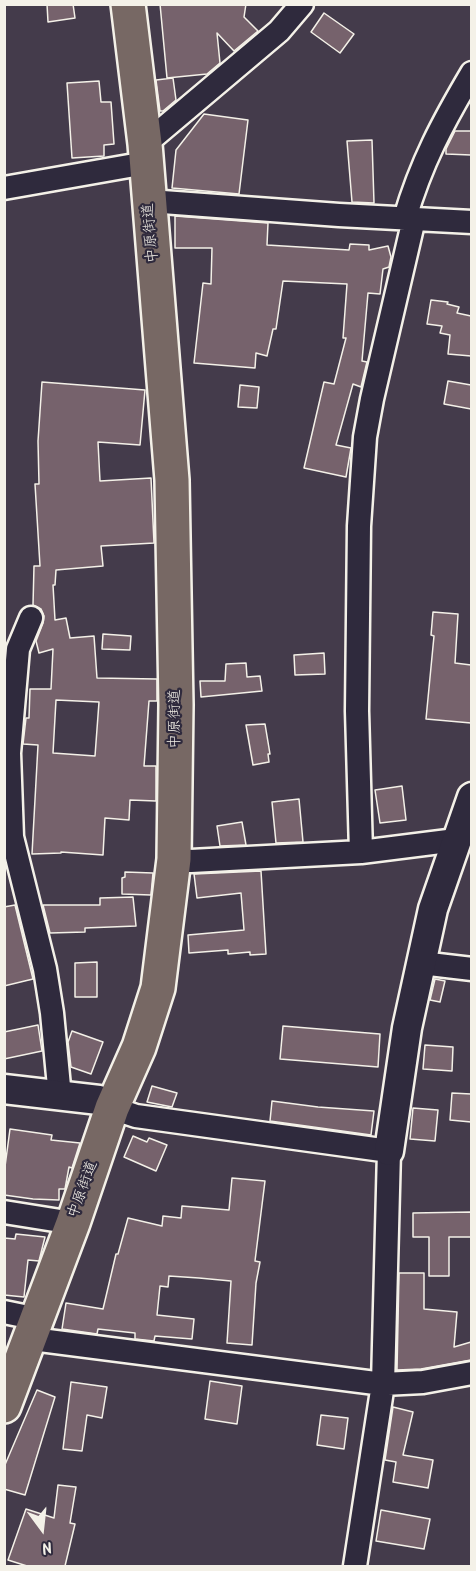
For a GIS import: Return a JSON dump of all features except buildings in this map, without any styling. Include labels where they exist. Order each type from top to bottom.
[{"type":"main road","name":"中原街道","points":[[4,1406],[73,1223],[112,1108],[139,1047],[158,988],[174,859],[176,705],[172,480],[145,154],[128,4]]},
{"type":"street","points":[[4,188],[145,154],[279,31],[302,4]]},
{"type":"street","points":[[361,852],[357,711],[359,526],[365,437],[416,182],[430,148],[463,104],[471,72]]},
{"type":"street","points":[[149,201],[327,215],[471,222]]},
{"type":"street","points":[[31,618],[18,649],[9,753],[8,837],[45,969],[52,1013],[60,1097]]},
{"type":"street","points":[[355,1566],[383,1384],[389,1150],[407,1028],[433,909],[462,836],[471,797]]},
{"type":"street","points":[[174,859],[190,861],[361,852],[462,836]]},
{"type":"street","points":[[421,963],[471,969]]},
{"type":"street","points":[[4,1089],[99,1100],[112,1108],[136,1116],[389,1150]]},
{"type":"street","points":[[4,1212],[73,1223]]},
{"type":"street","points":[[4,1312],[34,1328],[40,1340],[383,1384],[423,1382],[471,1373]]}]
